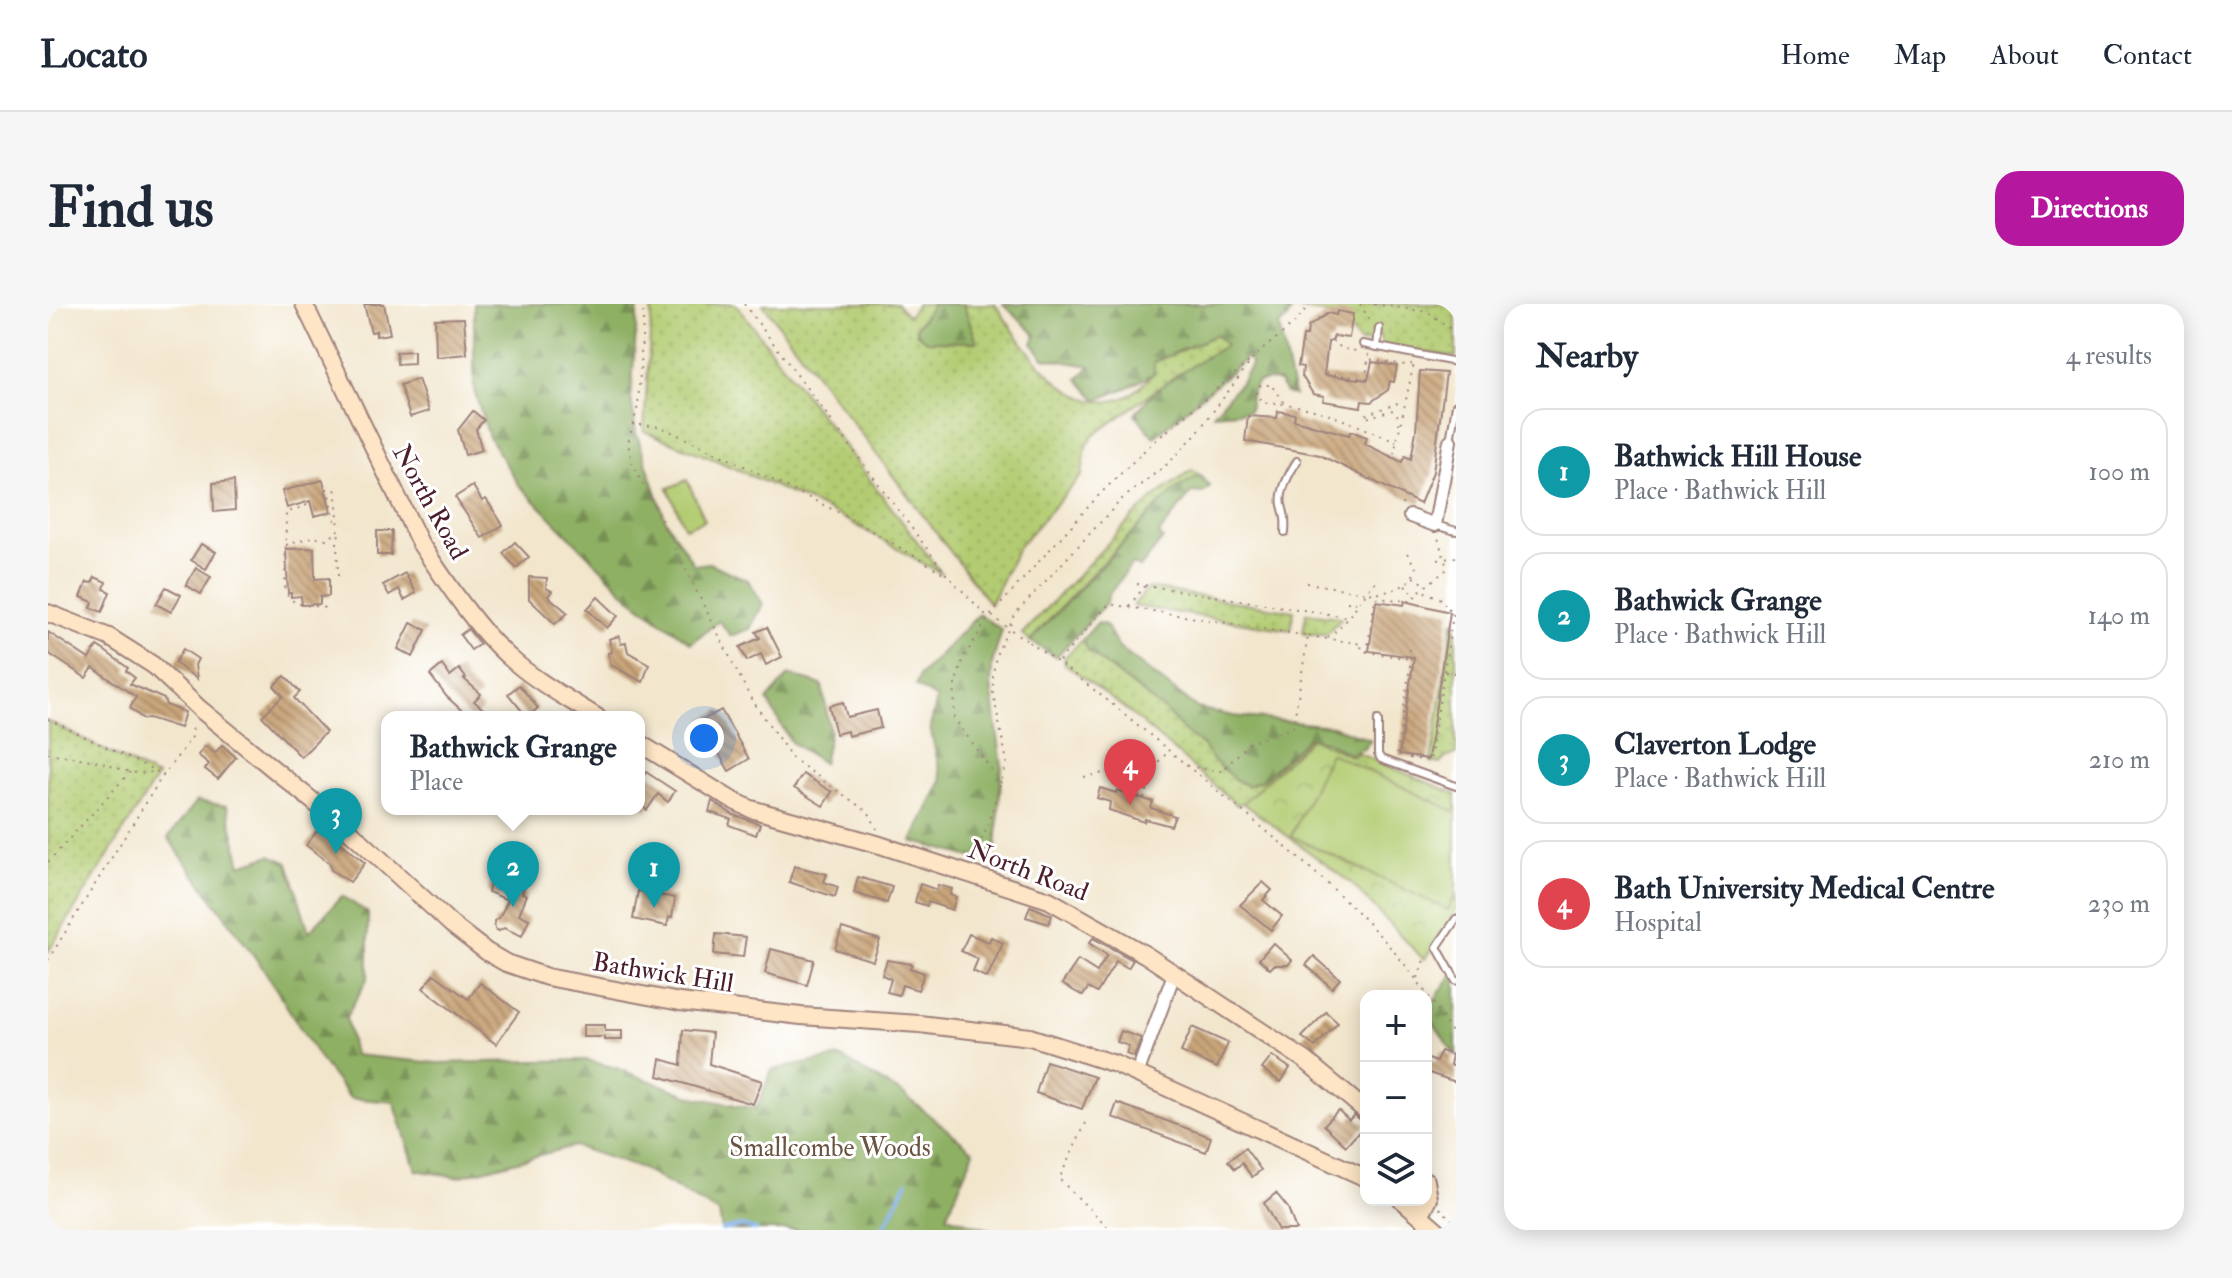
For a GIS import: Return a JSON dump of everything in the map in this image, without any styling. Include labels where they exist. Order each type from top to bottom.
[{"type":"street","name":"North Road","points":[[304,304],[420,543],[437,569],[506,655],[529,674],[588,711]]},
{"type":"street","points":[[1405,513],[1437,526],[1450,441]]},
{"type":"street","name":"Bathwick Hill","points":[[48,613],[109,637],[136,653],[353,834],[452,925],[487,952],[527,971],[560,980],[706,1006],[1005,1032],[1063,1046],[1137,1074],[1360,1175]]},
{"type":"street","name":"North Road","points":[[645,747],[751,809],[959,869],[1049,900],[1104,929],[1305,1060],[1360,1106]]},
{"type":"street","points":[[1137,1074],[1174,974]]},
{"type":"street","points":[[1409,1206],[1437,1230]]},
{"type":"street","points":[[1420,1215],[1425,1206]]},
{"type":"lane","points":[[1377,347],[1379,331]]},
{"type":"lane","points":[[1363,344],[1456,362]]},
{"type":"lane","points":[[1450,441],[1456,405]]},
{"type":"lane","points":[[1285,532],[1287,519],[1281,501],[1289,473],[1297,461]]},
{"type":"lane","points":[[1437,526],[1456,531]]},
{"type":"lane","points":[[1378,720],[1378,754],[1381,759],[1456,786]]},
{"type":"lane","points":[[1456,919],[1437,947],[1456,981]]},
{"type":"path","points":[[644,304],[638,406],[628,443],[632,463],[750,697],[792,758],[869,813],[881,838],[880,845]]},
{"type":"path","points":[[744,304],[946,574],[985,616],[998,621],[1112,701],[1307,863],[1347,899],[1418,979],[1449,1029],[1456,1035]]},
{"type":"path","points":[[1001,783],[954,718],[955,684],[964,657],[990,616],[1106,488],[1148,447],[1297,321],[1309,304]]},
{"type":"path","points":[[1360,304],[1379,331]]},
{"type":"path","points":[[1374,304],[1424,312],[1456,333]]},
{"type":"path","points":[[1424,312],[1426,304]]},
{"type":"path","points":[[1394,454],[1411,386],[1415,354]]},
{"type":"path","points":[[959,869],[984,836],[1007,762],[993,693],[993,675],[996,655],[1016,613],[1122,499],[1170,462],[1196,434],[1255,356]]},
{"type":"path","points":[[1326,373],[1366,379],[1368,359]]},
{"type":"path","points":[[1405,365],[1414,364]]},
{"type":"path","points":[[1284,402],[1272,385],[1260,385],[1257,389],[1256,395],[1265,403],[1284,402],[1396,441]]},
{"type":"path","points":[[1399,426],[1393,410],[1366,418],[1365,415],[1405,401]]},
{"type":"path","points":[[632,424],[661,427],[742,465],[890,540],[946,574]]},
{"type":"path","points":[[335,486],[339,527],[338,576]]},
{"type":"path","points":[[327,488],[334,524],[339,527]]},
{"type":"path","points":[[1404,497],[1405,513]]},
{"type":"path","points":[[307,505],[286,513],[285,590],[288,596],[303,606],[327,609]]},
{"type":"path","points":[[1367,652],[1375,598],[1411,601],[1446,570],[1438,546],[1437,526]]},
{"type":"path","points":[[285,545],[302,539],[333,537],[339,527]]},
{"type":"path","points":[[1307,583],[1364,593],[1387,592],[1405,585],[1414,577],[1416,568],[1404,548]]},
{"type":"path","points":[[1438,560],[1456,557]]},
{"type":"path","points":[[1414,577],[1426,585]]},
{"type":"path","points":[[1327,639],[1337,631],[1364,593],[1379,578]]},
{"type":"path","points":[[1137,584],[1348,617]]},
{"type":"path","points":[[1129,607],[1145,585]]},
{"type":"path","points":[[1405,585],[1416,596]]},
{"type":"path","points":[[1408,758],[1430,761],[1454,613],[1445,608],[1444,600],[1421,590]]},
{"type":"path","points":[[1347,602],[1357,603]]},
{"type":"path","points":[[1058,662],[1109,604],[1362,644],[1361,649],[1367,652],[1411,659]]},
{"type":"path","points":[[1188,766],[1222,771],[1249,743],[1293,727],[1308,636]]},
{"type":"path","points":[[1397,756],[1411,659],[1408,646]]},
{"type":"path","points":[[1444,672],[1456,673]]},
{"type":"path","points":[[48,960],[192,737],[193,718],[200,709]]},
{"type":"path","points":[[48,719],[165,775]]},
{"type":"path","points":[[1144,799],[1158,762],[1169,750]]},
{"type":"path","points":[[48,753],[130,772],[146,774],[156,770]]},
{"type":"path","points":[[1084,777],[1158,762]]},
{"type":"path","points":[[48,862],[130,772]]},
{"type":"path","points":[[1418,979],[1424,960]]},
{"type":"path","points":[[1086,1123],[1059,1179],[1111,1229]]},
{"type":"path","points":[[1432,1202],[1456,1224]]},
{"type":"green space","points":[[474,304],[638,304],[631,398],[636,432],[666,521],[694,565],[709,563],[748,580],[763,604],[750,629],[731,636],[719,621],[691,643],[631,599],[518,484],[489,437],[474,390]]},
{"type":"green space","points":[[652,304],[736,304],[942,574],[838,515],[644,431]]},
{"type":"green space","points":[[763,304],[897,304],[908,316],[917,304],[934,304],[916,327],[946,339],[977,342],[963,304],[995,304],[1031,354],[1063,386],[1081,396],[1100,401],[1120,399],[1134,391],[1154,373],[1154,362],[1216,335],[1227,345],[1178,374],[1093,436],[1086,447],[1082,475],[1018,547],[990,604]]},
{"type":"green space","points":[[934,304],[963,304],[977,342],[926,341],[916,333],[916,327]]},
{"type":"green space","points":[[1003,304],[1294,304],[1288,318],[1279,326],[1294,396],[1286,393],[1279,382],[1258,382],[1252,391],[1249,411],[1213,414],[1241,382],[1251,365],[1249,356],[1154,437],[1135,414],[1153,393],[1178,374],[1226,345],[1216,335],[1154,362],[1154,373],[1097,400],[1078,379],[1091,366],[1044,358],[1032,343],[1036,335]]},
{"type":"green space","points":[[1297,304],[1456,304],[1456,357],[1385,346],[1380,334],[1374,333],[1369,341],[1360,343],[1350,330],[1350,317],[1293,309]]},
{"type":"green space","points":[[1192,470],[1200,475],[1179,487],[1095,570],[1030,641],[1022,634],[1130,520]]},
{"type":"green space","points":[[1200,475],[1210,487],[1203,493],[1192,492],[1159,534],[1163,539],[1140,568],[1132,564],[1106,603],[1056,657],[1030,641],[1160,504],[1179,487]]},
{"type":"green space","points":[[687,480],[705,520],[685,528],[668,488]]},
{"type":"green space","points":[[1148,588],[1294,611],[1291,630],[1133,606]]},
{"type":"green space","points":[[1306,613],[1341,619],[1326,634],[1305,634]]},
{"type":"green space","points":[[979,614],[1002,630],[992,664],[991,685],[1002,766],[996,849],[971,857],[912,841],[942,781],[930,727],[937,699],[916,686],[919,676]]},
{"type":"green space","points":[[1453,622],[1456,622],[1456,754],[1445,758],[1440,764],[1431,762]]},
{"type":"green space","points":[[1097,623],[1106,625],[1118,647],[1197,708],[1233,716],[1332,726],[1371,740],[1364,749],[1349,754],[1326,741],[1307,738],[1263,780],[1247,786],[1234,779],[1211,758],[1203,746],[1164,710],[1089,652],[1082,640]]},
{"type":"green space","points":[[1082,640],[1216,743],[1316,730],[1357,753],[1237,805],[1129,712],[1065,664],[1064,658]]},
{"type":"green space","points":[[789,675],[822,685],[830,731],[823,763],[791,742],[767,700]]},
{"type":"green space","points":[[48,721],[157,777],[48,952]]},
{"type":"green space","points":[[1311,738],[1353,757],[1357,753],[1456,794],[1456,911],[1424,960],[1351,883],[1243,803]]},
{"type":"green space","points":[[1330,753],[1456,812],[1456,892],[1448,910],[1291,836]]},
{"type":"green space","name":"Smallcombe Woods","points":[[197,801],[227,806],[241,865],[271,855],[288,863],[309,932],[342,896],[368,913],[368,978],[346,1017],[354,1055],[437,1063],[586,1060],[693,1097],[756,1109],[772,1070],[840,1057],[903,1094],[974,1151],[947,1216],[992,1230],[722,1230],[719,1213],[642,1169],[574,1146],[457,1177],[416,1170],[394,1102],[350,1098],[320,1060],[265,971],[168,838]]},
{"type":"green space","points":[[1456,969],[1455,1055],[1432,1021],[1432,1003]]},
{"type":"building","points":[[364,304],[384,304],[390,334],[376,336],[376,331],[371,332]]},
{"type":"building","points":[[1337,311],[1353,314],[1349,338],[1334,336],[1328,342],[1324,375],[1368,380],[1372,362],[1397,366],[1394,382],[1390,381],[1388,390],[1371,402],[1362,401],[1361,407],[1323,401],[1324,396],[1313,394],[1302,376],[1303,367],[1298,366],[1303,336],[1307,336],[1308,327],[1328,313],[1336,315]]},
{"type":"building","points":[[464,318],[467,354],[436,357],[435,319]]},
{"type":"building","points":[[414,351],[414,363],[397,364],[396,352]]},
{"type":"building","points":[[1420,371],[1446,373],[1433,472],[1420,504],[1320,455],[1245,441],[1248,416],[1277,418],[1278,411],[1295,414],[1294,420],[1349,435],[1351,431],[1367,437],[1365,444],[1402,462],[1405,456],[1411,459]]},
{"type":"building","points":[[418,379],[429,411],[410,417],[400,385]]},
{"type":"building","points":[[473,411],[484,420],[476,429],[482,450],[465,455],[458,430]]},
{"type":"building","points":[[323,480],[331,512],[314,516],[310,501],[287,508],[282,491]]},
{"type":"building","points":[[234,481],[235,510],[214,512],[213,483]]},
{"type":"building","points":[[473,486],[503,525],[482,538],[455,497]]},
{"type":"building","points":[[377,531],[392,531],[391,555],[377,555]]},
{"type":"building","points":[[515,542],[529,557],[516,568],[503,553]]},
{"type":"building","points":[[201,544],[216,552],[206,569],[191,560]]},
{"type":"building","points":[[314,548],[315,579],[329,578],[329,596],[320,597],[320,604],[302,605],[301,596],[291,597],[288,593],[286,549]]},
{"type":"building","points":[[196,568],[211,577],[201,594],[186,585]]},
{"type":"building","points":[[405,573],[416,593],[404,600],[399,589],[389,595],[383,585]]},
{"type":"building","points":[[95,577],[106,582],[104,589],[110,592],[102,612],[91,608],[93,602],[81,597],[87,582],[92,583]]},
{"type":"building","points":[[529,577],[547,578],[546,588],[552,591],[548,596],[568,613],[555,624],[529,599]]},
{"type":"building","points":[[166,587],[181,595],[171,612],[156,604]]},
{"type":"building","points":[[598,597],[618,616],[607,628],[587,609]]},
{"type":"building","points":[[1376,601],[1404,605],[1405,601],[1450,612],[1428,759],[1399,755],[1414,657],[1369,651]]},
{"type":"building","points":[[411,623],[426,630],[413,657],[398,649]]},
{"type":"building","points":[[767,627],[782,657],[766,665],[761,654],[747,661],[740,647],[760,638],[756,632]]},
{"type":"building","points":[[468,629],[480,644],[471,650],[460,635]]},
{"type":"building","points":[[48,632],[89,659],[97,646],[105,651],[128,668],[126,671],[135,678],[130,684],[185,712],[180,728],[143,719],[130,708],[136,697],[93,668],[86,678],[48,653]]},
{"type":"building","points":[[619,636],[621,644],[626,643],[628,652],[649,664],[643,682],[611,665],[609,639]]},
{"type":"building","points":[[183,649],[198,659],[195,665],[197,679],[175,663]]},
{"type":"building","points":[[442,665],[450,676],[459,669],[464,679],[481,694],[474,701],[483,709],[462,711],[430,675]]},
{"type":"building","points":[[285,676],[300,692],[294,698],[326,732],[301,757],[262,716],[283,696],[274,686]]},
{"type":"building","points":[[519,685],[538,708],[522,711],[508,694]]},
{"type":"building","points":[[843,702],[847,717],[877,710],[881,728],[848,736],[847,731],[836,734],[829,706]]},
{"type":"building","points":[[721,710],[749,759],[729,771],[701,721]]},
{"type":"building","points":[[222,745],[236,757],[218,779],[205,769],[209,764],[198,755],[205,746],[215,753]]},
{"type":"building","points":[[645,773],[675,791],[668,802],[658,794],[647,810],[645,808]]},
{"type":"building","points":[[803,774],[832,792],[823,806],[794,788]]},
{"type":"building","points":[[1100,788],[1116,793],[1117,790],[1153,802],[1151,808],[1175,816],[1171,826],[1145,819],[1144,822],[1109,810],[1110,802],[1097,798]]},
{"type":"building","points":[[712,801],[734,815],[760,824],[756,835],[729,825],[731,819],[709,812]]},
{"type":"building","points":[[321,826],[365,863],[350,882],[331,870],[330,864],[306,845]]},
{"type":"building","points":[[794,866],[827,874],[824,882],[838,887],[835,897],[789,882]]},
{"type":"building","points":[[858,877],[892,887],[887,903],[854,893]]},
{"type":"building","points":[[515,881],[525,885],[522,893],[527,895],[519,914],[529,919],[522,936],[504,928],[499,931],[495,929],[494,921],[499,918],[508,900],[488,892],[490,883],[511,889]]},
{"type":"building","points":[[1263,882],[1272,890],[1263,900],[1282,916],[1271,930],[1240,905]]},
{"type":"building","points":[[920,884],[937,890],[938,885],[952,889],[950,895],[956,897],[952,910],[928,902],[927,906],[915,902]]},
{"type":"building","points":[[638,891],[675,898],[667,926],[633,919]]},
{"type":"building","points":[[1030,906],[1052,915],[1049,924],[1026,917]]},
{"type":"building","points":[[842,928],[880,940],[873,961],[835,949]]},
{"type":"building","points":[[716,934],[746,937],[743,957],[714,954]]},
{"type":"building","points":[[969,934],[989,942],[991,937],[1003,943],[987,978],[973,971],[978,959],[961,951]]},
{"type":"building","points":[[1093,938],[1133,960],[1128,968],[1116,961],[1097,993],[1088,988],[1083,996],[1062,984],[1078,960],[1097,972],[1107,955],[1089,943]]},
{"type":"building","points":[[1273,943],[1292,960],[1288,965],[1274,965],[1270,969],[1259,959]]},
{"type":"building","points":[[771,949],[814,960],[807,985],[765,973]]},
{"type":"building","points":[[1314,956],[1340,979],[1332,988],[1306,965]]},
{"type":"building","points":[[887,960],[912,964],[910,968],[924,973],[918,990],[902,985],[899,995],[887,992],[891,979],[882,975]]},
{"type":"building","points":[[434,974],[468,999],[480,983],[519,1012],[496,1044],[423,988]]},
{"type":"building","points":[[1326,1012],[1338,1023],[1315,1047],[1302,1037]]},
{"type":"building","points":[[583,1025],[605,1025],[605,1031],[622,1031],[622,1040],[583,1037]]},
{"type":"building","points":[[1192,1027],[1228,1043],[1217,1068],[1181,1052]]},
{"type":"building","points":[[683,1030],[712,1033],[709,1064],[762,1081],[753,1104],[658,1076],[661,1059],[681,1065]]},
{"type":"building","points":[[1121,1031],[1141,1038],[1134,1057],[1126,1054],[1129,1046],[1117,1042]]},
{"type":"building","points":[[1441,1051],[1452,1055],[1450,1065],[1456,1067],[1456,1082],[1432,1074],[1432,1060],[1436,1062]]},
{"type":"building","points":[[1272,1056],[1290,1068],[1281,1082],[1262,1069]]},
{"type":"building","points":[[1046,1061],[1095,1077],[1082,1109],[1036,1093]]},
{"type":"building","points":[[1117,1103],[1211,1137],[1206,1152],[1112,1117]]},
{"type":"building","points":[[1338,1110],[1349,1120],[1354,1115],[1360,1120],[1360,1131],[1346,1146],[1324,1125]]},
{"type":"building","points":[[1245,1148],[1261,1170],[1252,1177],[1242,1163],[1235,1169],[1228,1161]]},
{"type":"building","points":[[1276,1193],[1288,1208],[1296,1230],[1278,1230],[1264,1203]]},
{"type":"waterway","points":[[879,1230],[886,1224],[907,1182]]},
{"type":"waterway","points":[[722,1230],[742,1226],[756,1230]]},
{"type":"place","name":"Bath University Medical Centre","points":[[1130,805]]},
{"type":"place","name":"Claverton Lodge","points":[[336,854]]},
{"type":"place","name":"Bathwick Grange","points":[[513,907]]},
{"type":"place","name":"Bathwick Hill House","points":[[654,908]]}]
